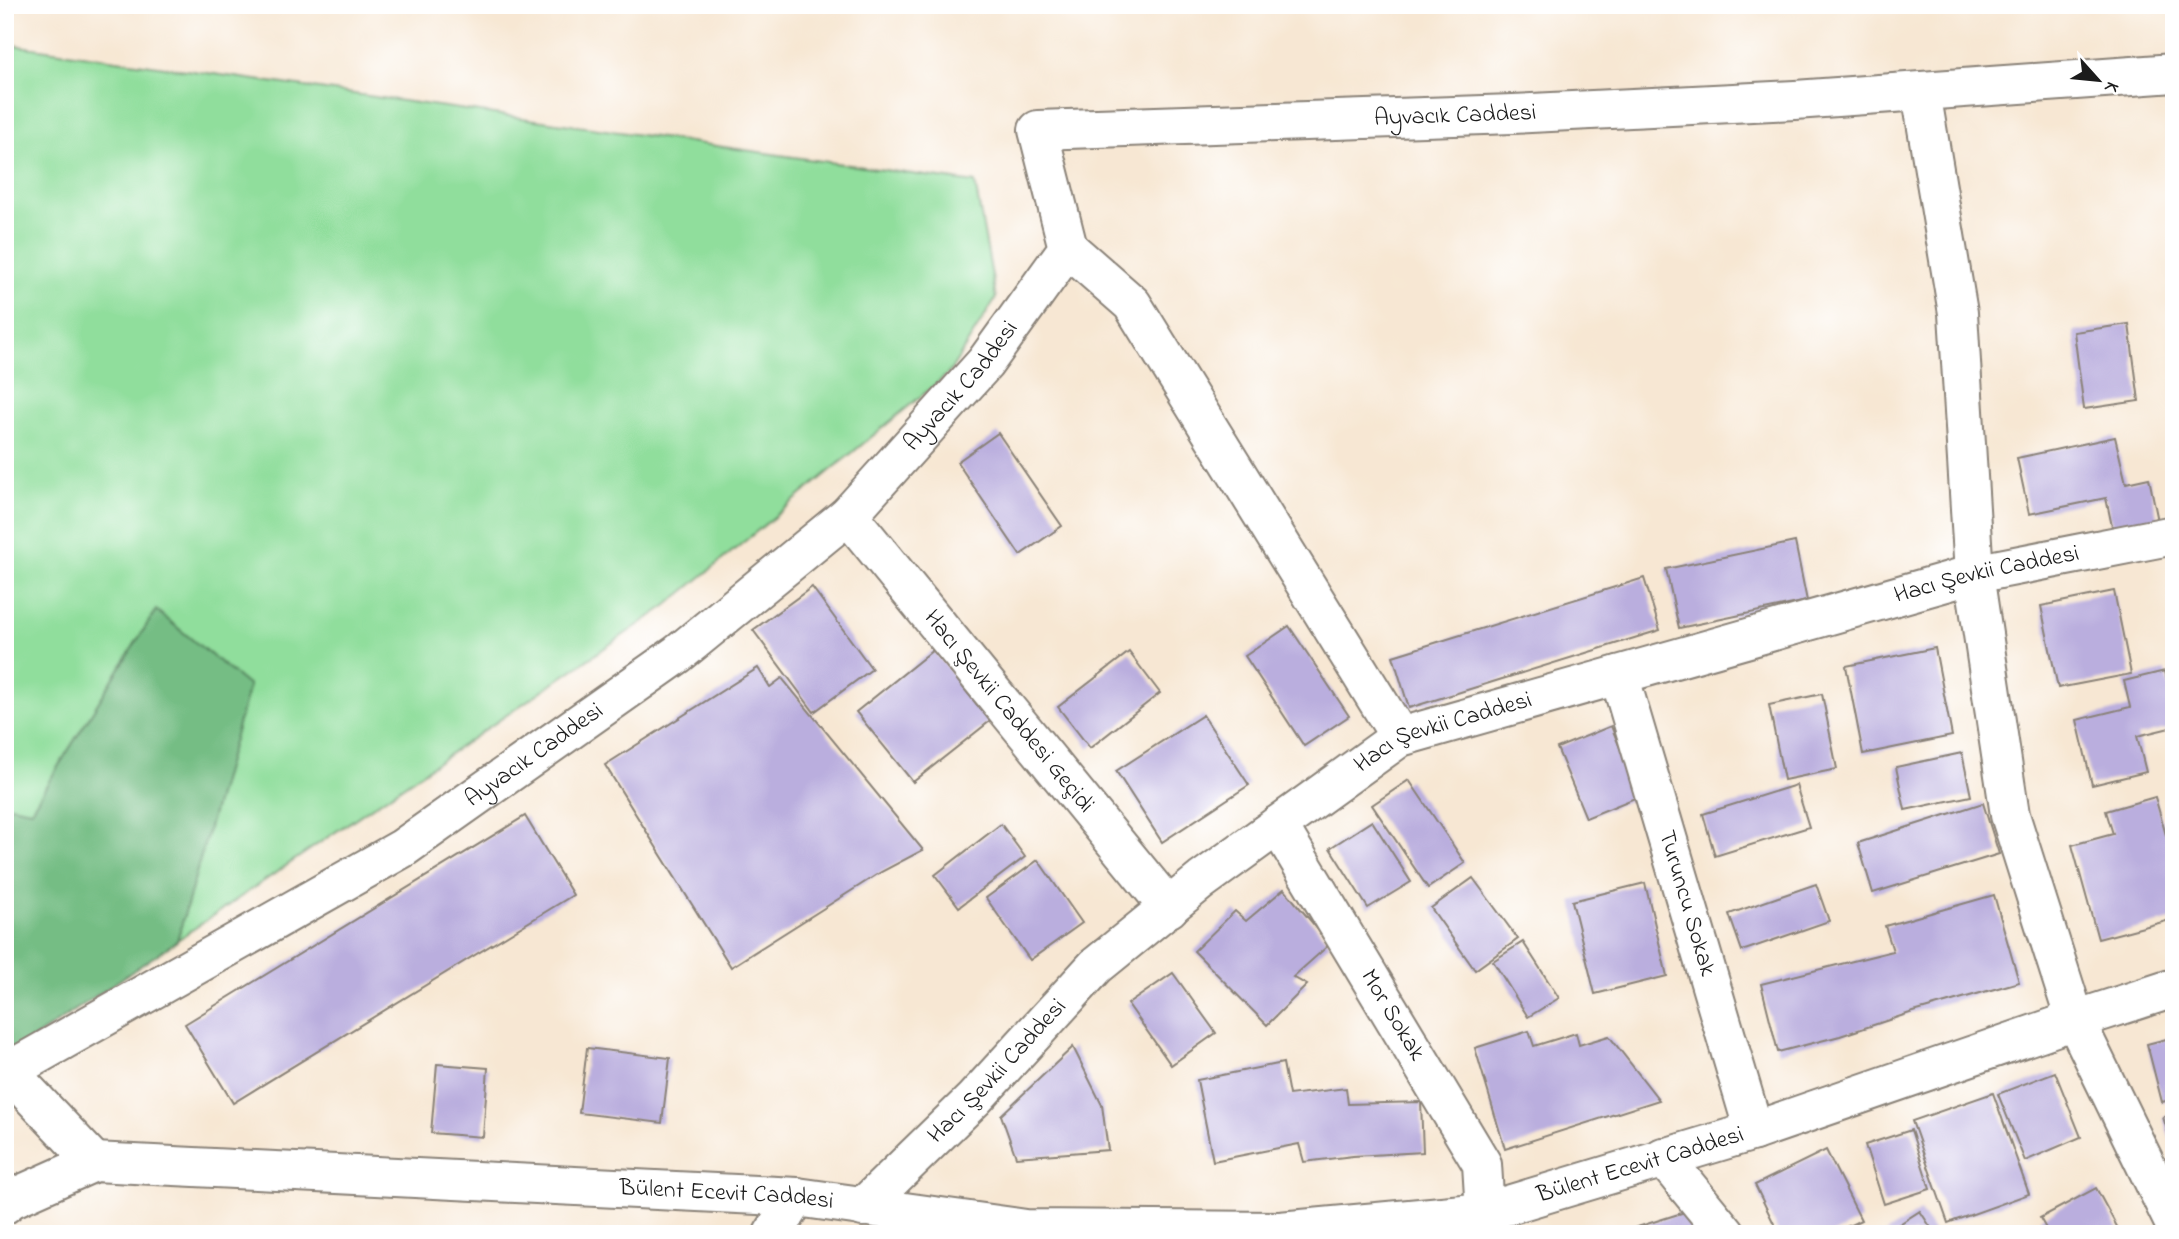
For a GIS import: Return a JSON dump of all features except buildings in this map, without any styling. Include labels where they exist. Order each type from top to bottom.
[{"type":"street","points":[[2174,73],[1921,92],[1958,313],[1974,574],[2010,814],[2075,1020],[2174,1223]]},
{"type":"street","name":"Ayvacık Caddesi","points":[[7,1072],[403,848],[678,654],[848,515],[985,363],[1068,248],[1038,130],[1527,113],[1921,92]]},
{"type":"street","points":[[1068,248],[1132,304],[1400,737]]},
{"type":"street","name":"Hacı Şevkii Caddesi Geçidi","points":[[848,515],[1169,908]]},
{"type":"street","name":"Hacı Şevkii Caddesi","points":[[863,1207],[974,1098],[1096,966],[1202,880],[1400,737],[1974,574],[2174,535]]},
{"type":"street","name":"Turuncu Sokak","points":[[1619,675],[1754,1131]]},
{"type":"street","name":"Mor Sokak","points":[[1278,825],[1482,1164],[1485,1212]]},
{"type":"street","name":"Bülent Ecevit Caddesi","points":[[5,1205],[11,1199],[94,1162],[797,1197],[1026,1229],[1279,1232],[1485,1212],[1754,1131],[2174,988]]},
{"type":"street","points":[[7,1072],[94,1162]]},
{"type":"street","points":[[1663,1157],[1726,1234]]},
{"type":"street","points":[[773,1234],[797,1197]]},
{"type":"green space","points":[[5,44],[975,183],[996,298],[949,373],[666,606],[5,1058]]},
{"type":"green space","points":[[156,610],[249,686],[177,941],[5,1058],[5,805],[31,810]]}]
